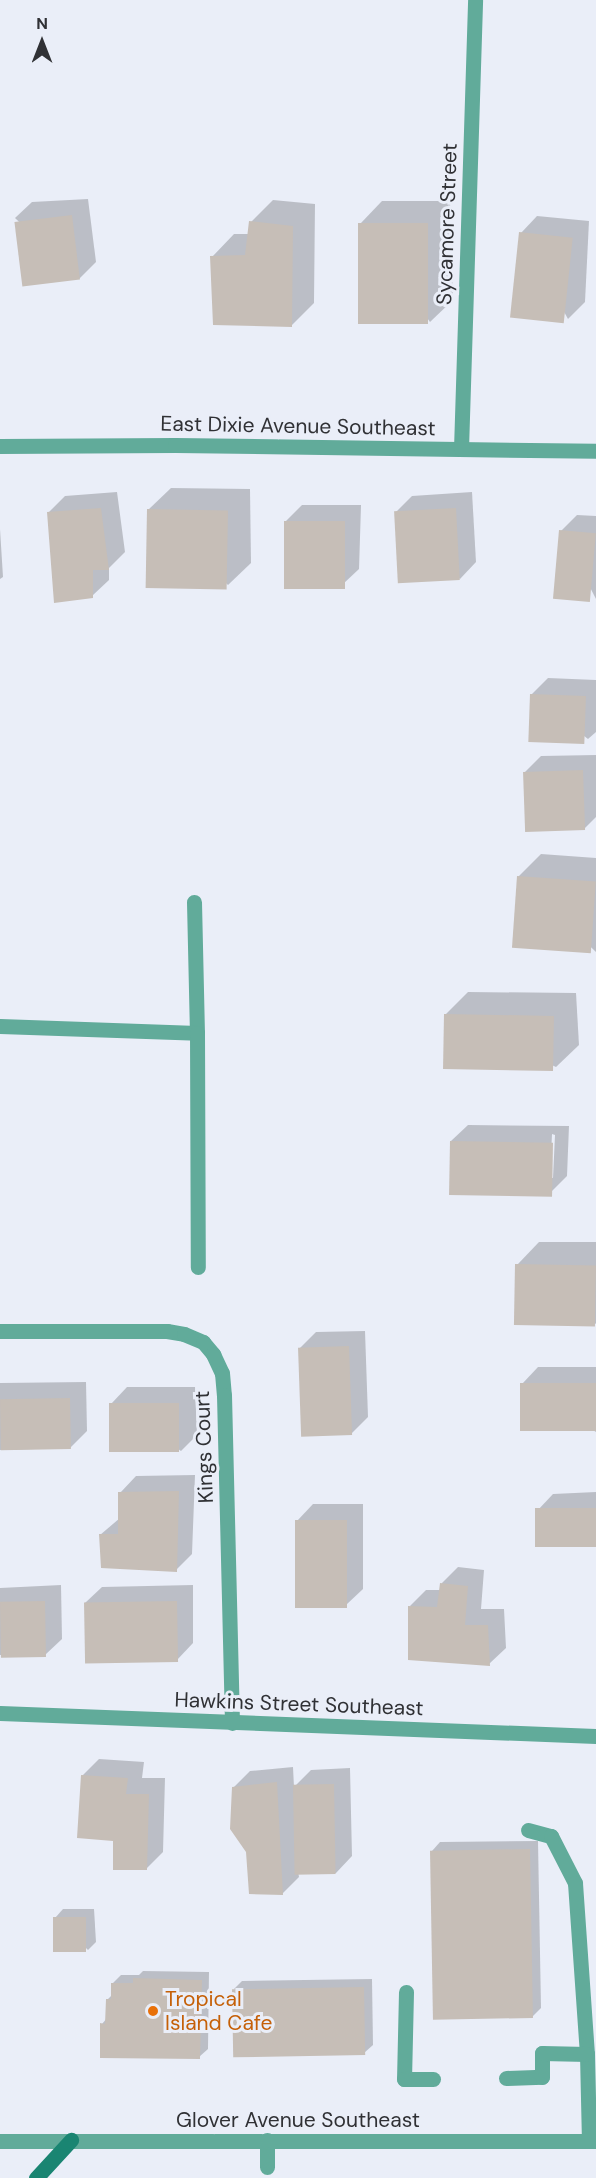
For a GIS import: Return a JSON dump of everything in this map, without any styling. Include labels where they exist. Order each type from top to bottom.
[{"type":"main road","points":[[36,2178],[71,2140]]},
{"type":"street","name":"Sycamore Street","points":[[461,449],[476,0]]},
{"type":"street","name":"East Dixie Avenue Southeast","points":[[0,446],[596,451]]},
{"type":"street","points":[[194,902],[198,1267]]},
{"type":"street","points":[[0,1026],[197,1033]]},
{"type":"street","name":"Kings Court","points":[[0,1331],[167,1331],[184,1334],[203,1342],[213,1354],[222,1374],[224,1395],[232,1724]]},
{"type":"street","name":"Hawkins Street Southeast","points":[[0,1713],[232,1724],[596,1736]]},
{"type":"street","points":[[528,1830],[551,1836],[575,1883],[592,2141]]},
{"type":"street","points":[[406,1992],[404,2079],[433,2079]]},
{"type":"street","points":[[506,2078],[542,2077],[542,2053],[587,2054]]},
{"type":"street","points":[[267,2140],[267,2167]]},
{"type":"street","name":"Glover Avenue Southeast","points":[[0,2141],[592,2141]]},
{"type":"building","points":[[72,215],[80,280],[22,287],[14,222]]},
{"type":"building","points":[[249,221],[293,226],[292,327],[213,325],[210,256],[245,255]]},
{"type":"building","points":[[358,223],[428,223],[428,324],[358,324]]},
{"type":"building","points":[[519,232],[573,238],[564,323],[510,318]]},
{"type":"building","points":[[101,508],[109,570],[93,570],[93,598],[54,603],[47,512]]},
{"type":"building","points":[[456,508],[460,580],[398,583],[394,511]]},
{"type":"building","points":[[147,509],[228,510],[227,589],[146,588]]},
{"type":"building","points":[[284,521],[345,521],[345,589],[284,589]]},
{"type":"building","points":[[559,530],[596,533],[590,602],[553,599]]},
{"type":"building","points":[[530,694],[586,696],[584,744],[528,742]]},
{"type":"building","points":[[583,770],[585,830],[525,832],[523,772]]},
{"type":"building","points":[[517,876],[596,882],[591,953],[512,948]]},
{"type":"building","points":[[444,1014],[554,1016],[553,1071],[443,1069]]},
{"type":"building","points":[[450,1141],[553,1143],[552,1197],[449,1195]]},
{"type":"building","points":[[515,1264],[596,1265],[595,1326],[514,1325]]},
{"type":"building","points":[[349,1346],[352,1435],[301,1437],[298,1348]]},
{"type":"building","points":[[520,1383],[596,1383],[596,1431],[520,1431]]},
{"type":"building","points":[[70,1398],[71,1449],[1,1450],[0,1399]]},
{"type":"building","points":[[109,1403],[179,1403],[179,1452],[109,1452]]},
{"type":"building","points":[[179,1491],[177,1572],[101,1568],[99,1534],[118,1534],[118,1492]]},
{"type":"building","points":[[535,1508],[596,1508],[596,1547],[535,1547]]},
{"type":"building","points":[[295,1520],[347,1520],[347,1608],[295,1608]]},
{"type":"building","points":[[440,1583],[468,1586],[465,1625],[488,1625],[490,1666],[408,1660],[408,1606],[437,1607]]},
{"type":"building","points":[[45,1601],[46,1657],[1,1658],[0,1602]]},
{"type":"building","points":[[177,1601],[178,1662],[85,1664],[84,1603]]},
{"type":"building","points":[[81,1775],[128,1778],[126,1794],[149,1794],[147,1870],[113,1870],[113,1841],[77,1838]]},
{"type":"building","points":[[277,1782],[283,1895],[249,1894],[246,1852],[230,1829],[232,1787]]},
{"type":"building","points":[[334,1784],[336,1874],[295,1875],[293,1785]]},
{"type":"building","points":[[530,1849],[533,2018],[433,2020],[430,1851]]},
{"type":"building","points":[[53,1917],[86,1917],[86,1952],[53,1952]]},
{"type":"building","name":"Tropical Island Cafe","points":[[133,1978],[202,1980],[200,2059],[100,2058],[100,2023],[105,2024],[106,1999],[111,1999],[111,1983],[133,1983]]},
{"type":"building","points":[[364,1987],[365,2055],[233,2057],[232,1989]]},
{"type":"place","name":"Tropical Island Cafe","points":[[153,2011]]}]
